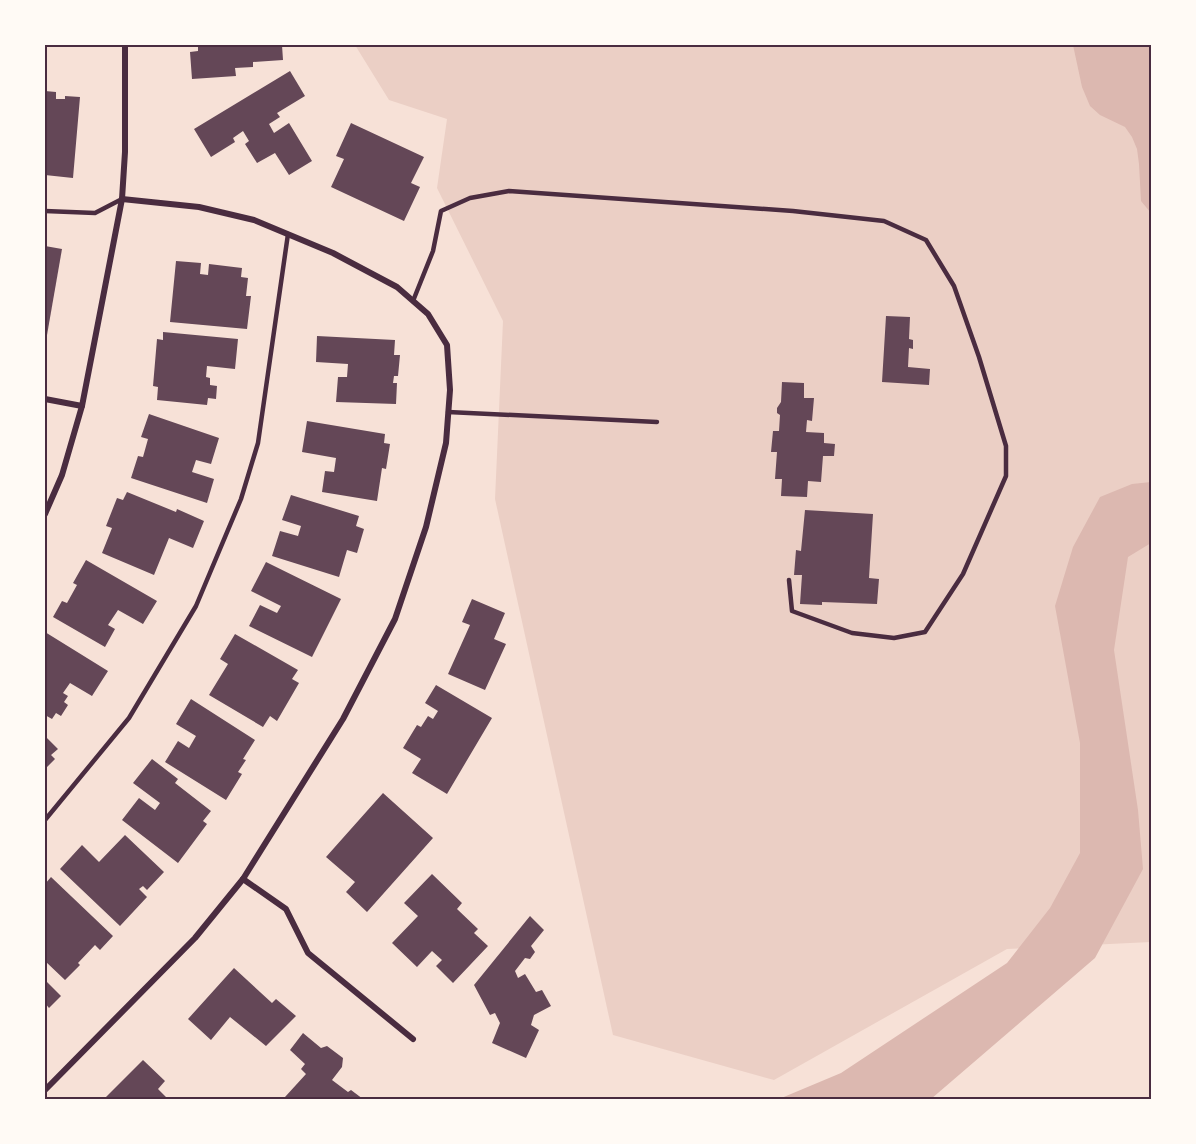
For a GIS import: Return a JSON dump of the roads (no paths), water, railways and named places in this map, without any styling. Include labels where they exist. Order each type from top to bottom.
[{"type":"street","points":[[45,514],[62,475],[82,406],[122,199],[125,152],[124,45]]},
{"type":"street","points":[[45,1090],[195,938],[243,879],[343,719],[395,619],[426,527],[446,443],[450,390],[447,345],[428,314],[397,287],[333,253],[254,220],[199,207],[122,199]]},
{"type":"street","points":[[45,399],[82,406]]},
{"type":"street","points":[[243,879],[286,909],[308,953],[414,1039]]},
{"type":"lane","points":[[412,301],[433,251],[441,211],[470,198],[509,190],[794,211],[884,221],[926,240],[954,286],[979,357],[1006,446],[1006,476],[963,574],[925,632],[894,638],[852,633],[792,611],[789,580]]},
{"type":"lane","points":[[45,211],[95,213],[122,199]]},
{"type":"lane","points":[[45,820],[129,717],[196,606],[241,500],[258,443],[288,234]]},
{"type":"lane","points":[[448,412],[657,422]]}]
